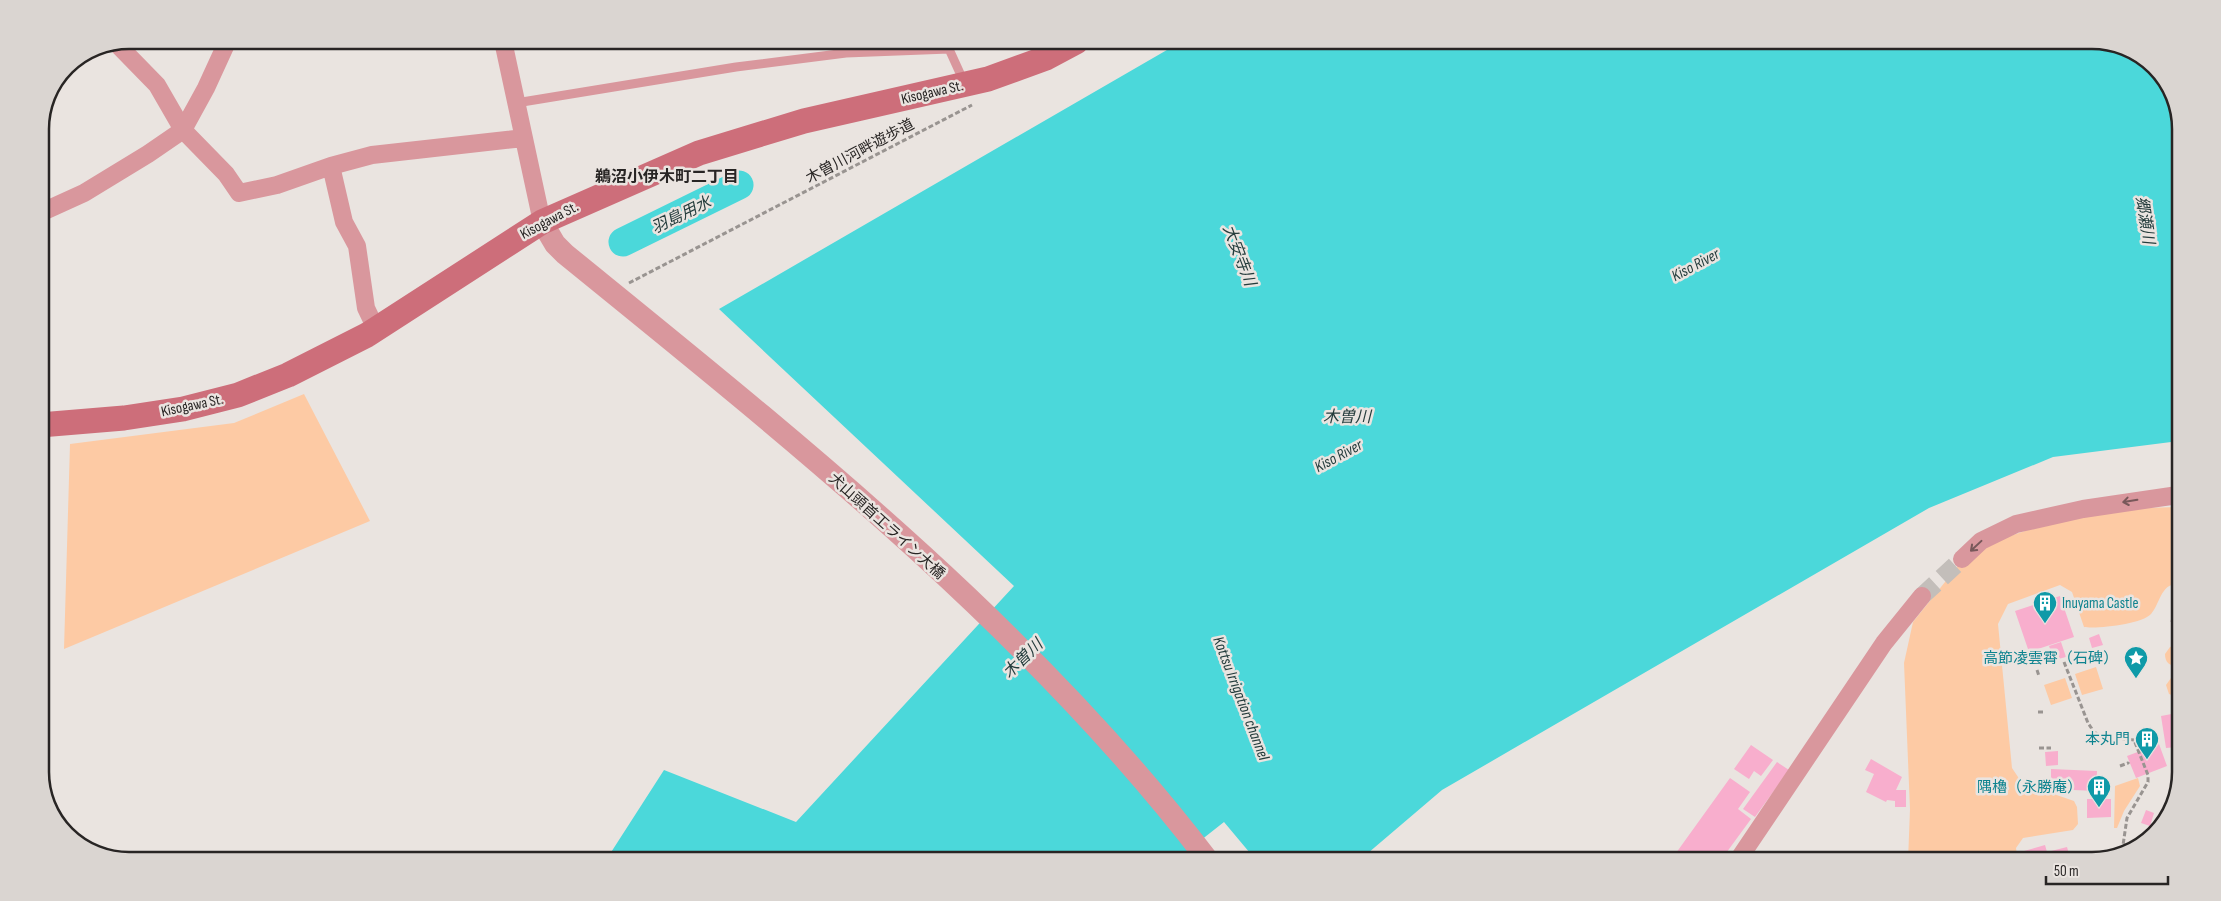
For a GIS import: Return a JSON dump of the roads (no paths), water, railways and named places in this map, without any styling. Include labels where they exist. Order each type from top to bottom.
[{"type":"main road","name":"Kisogawa St.","points":[[49,424],[124,418],[183,410],[238,395],[288,375],[376,329],[542,222],[699,153],[804,121],[972,93],[988,79],[1042,50]]},
{"type":"street","points":[[122,49],[157,85],[183,130],[226,174],[239,194],[277,185],[331,166],[372,156],[524,138]]},
{"type":"street","points":[[49,209],[84,193],[183,130],[206,88],[224,49]]},
{"type":"street","points":[[505,49],[542,222]]},
{"type":"street","points":[[331,166],[344,222],[357,246],[366,308],[376,329]]},
{"type":"street","name":"犬山頭首工ライン大橋","points":[[542,222],[555,244],[565,254],[871,509],[982,612],[1077,705],[1200,852]]},
{"type":"street","points":[[1962,559],[1981,540],[2016,524],[2083,509],[2172,496]]},
{"type":"street","points":[[1743,852],[1884,642],[1922,596]]},
{"type":"lane","points":[[516,103],[736,67],[846,54],[948,49],[972,93]]},
{"type":"water","name":"木曽川","points":[[1169,49],[2102,49],[2127,57],[2137,62],[2149,72],[2156,80],[2170,108],[2172,124],[2172,442],[2053,457],[1929,508],[1442,790],[1369,852],[1249,852],[1224,822],[1186,852],[611,852],[664,770],[796,822],[1014,586],[719,309]]},
{"type":"waterway","name":"羽島用水","points":[[623,242],[739,185]]},
{"type":"tunnel","points":[[1922,596],[1962,559]]},
{"type":"place","name":"Inuyama Castle","points":[[2045,624]]},
{"type":"place","name":"高節凌雲霄（石碑）","points":[[2136,679]]},
{"type":"place","name":"本丸門","points":[[2147,760]]},
{"type":"place","name":"隅櫓（永勝庵）","points":[[2099,808]]},
{"type":"district","name":"鵜沼小伊木町二丁目","points":[[667,176]]},
{"type":"water label","name":"郷瀬川","points":[[2146,220]]},
{"type":"water label","name":"大安寺川","points":[[1240,255]]},
{"type":"water label","name":"Kiso River","points":[[1695,264]]},
{"type":"water label","name":"Kiso River","points":[[1338,455]]},
{"type":"water label","name":"Kottsu Irrigation channel","points":[[1242,698]]}]
